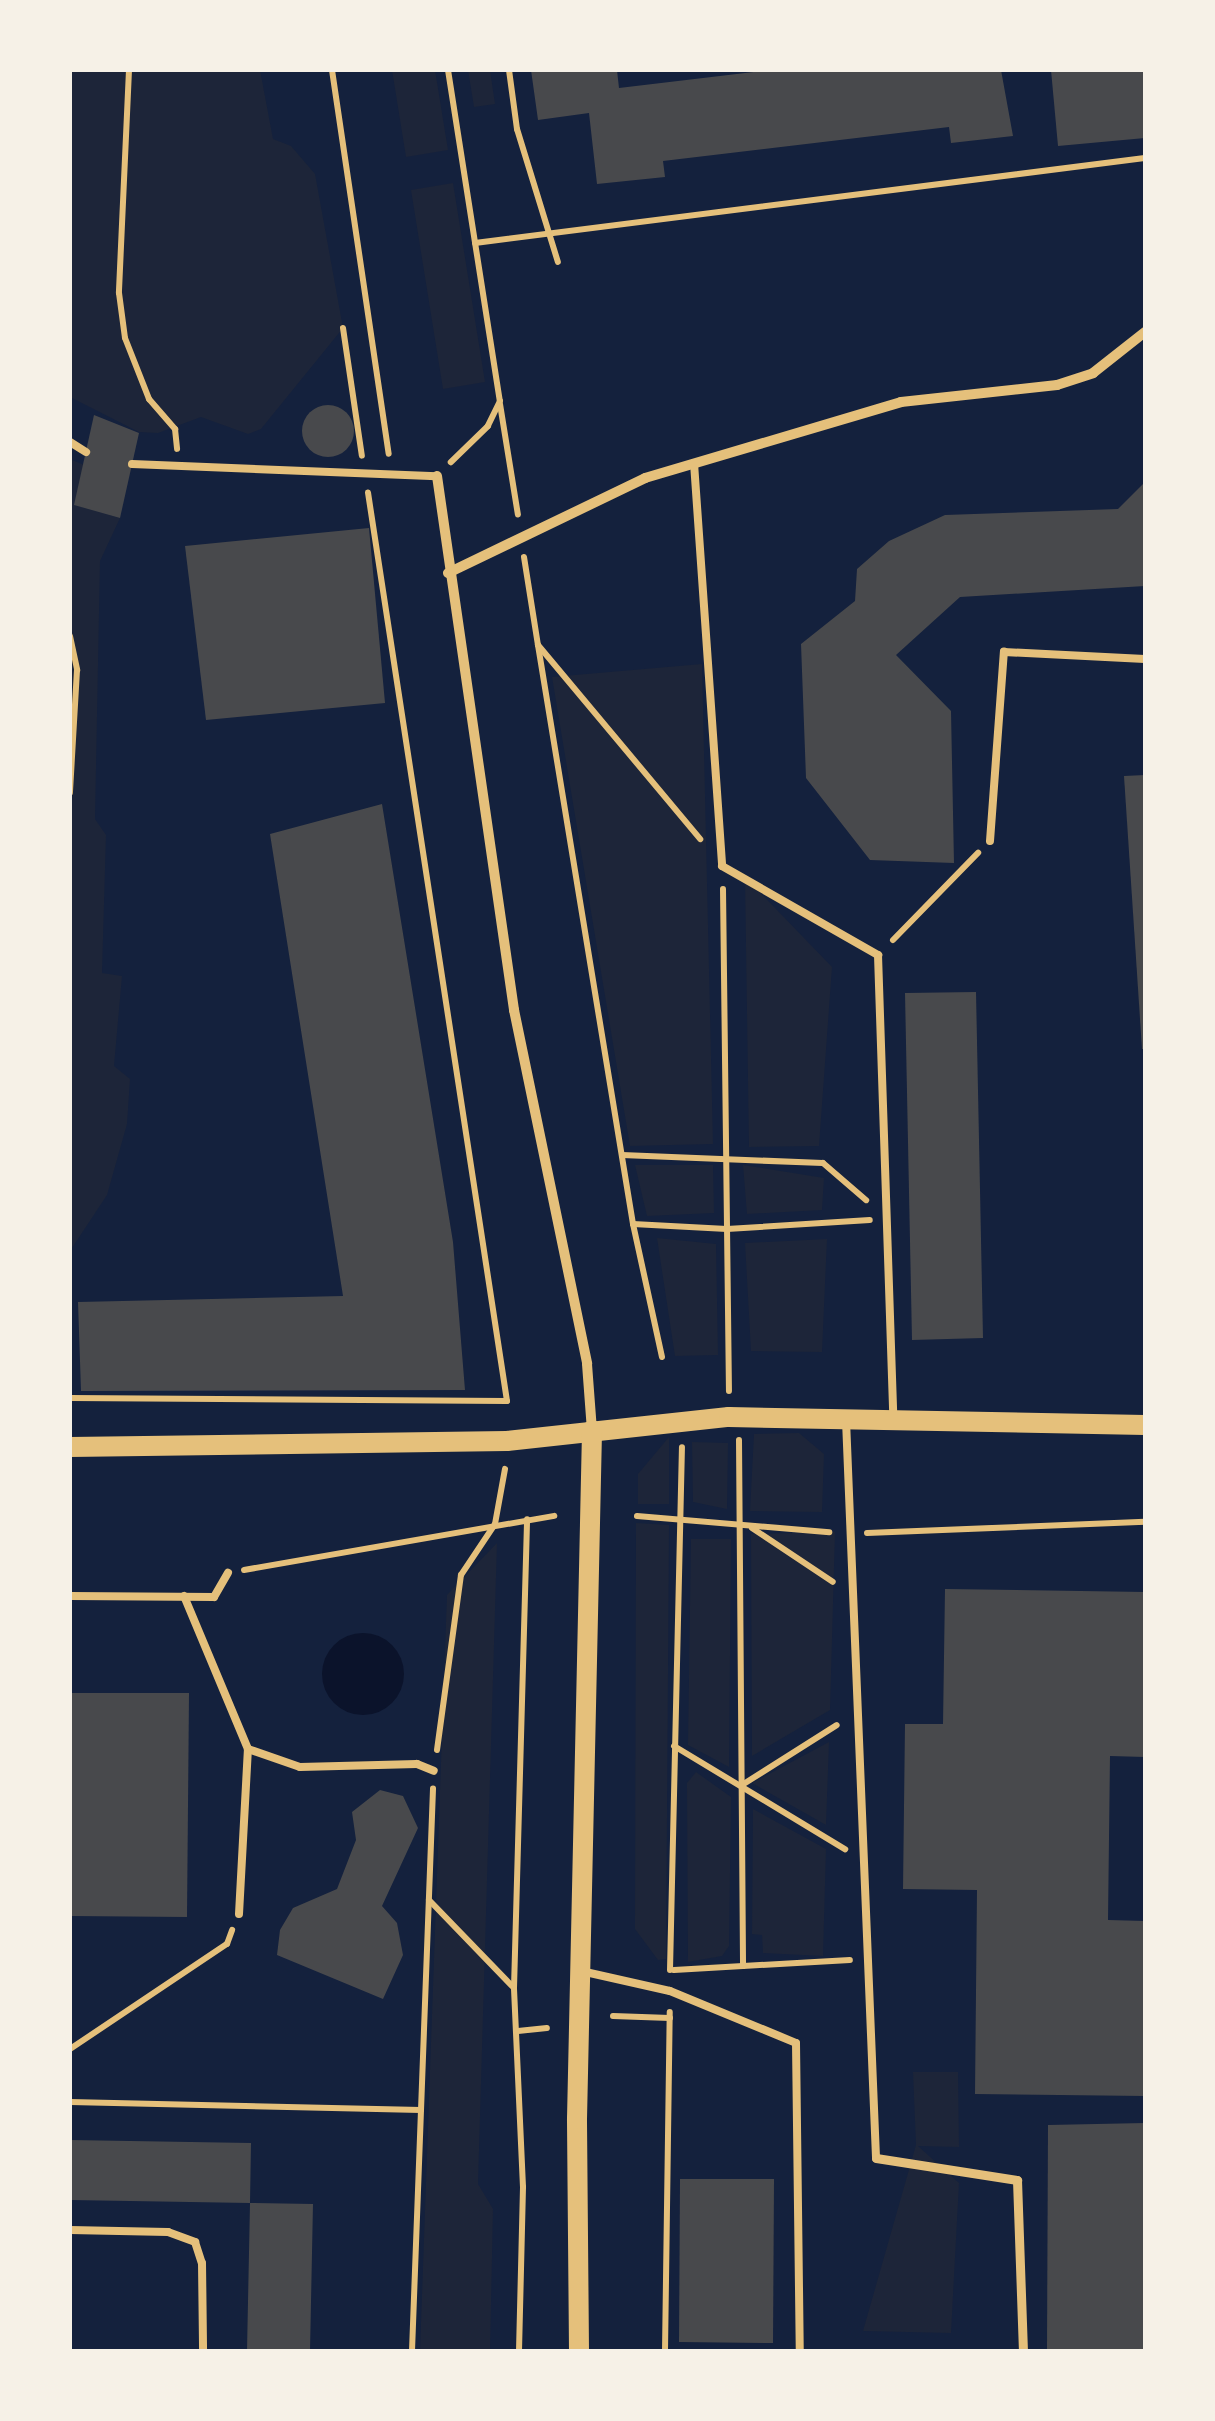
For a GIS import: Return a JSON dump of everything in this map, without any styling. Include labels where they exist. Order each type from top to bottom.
[{"type":"main road","points":[[70,1448],[507,1442],[592,1430],[846,1420],[1145,1425]]},
{"type":"main road","points":[[579,2351],[580,1971],[592,1430]]},
{"type":"street","points":[[448,572],[645,478],[901,402],[1056,385],[1093,373],[1145,332]]},
{"type":"street","points":[[437,476],[514,1010],[587,1364],[592,1430]]},
{"type":"street","points":[[876,2158],[1018,2180],[1023,2351]]},
{"type":"lane","points":[[70,442],[86,452]]},
{"type":"lane","points":[[132,464],[180,470],[437,476]]},
{"type":"lane","points":[[694,464],[722,866],[878,955],[893,1422]]},
{"type":"lane","points":[[990,841],[1004,652],[1145,659]]},
{"type":"lane","points":[[846,1420],[876,2158]]},
{"type":"lane","points":[[70,1596],[214,1597],[228,1574]]},
{"type":"lane","points":[[184,1596],[248,1749],[238,1914]]},
{"type":"lane","points":[[248,1749],[300,1768],[417,1764],[434,1772]]},
{"type":"lane","points":[[580,1971],[670,1991],[796,2043],[800,2351]]},
{"type":"lane","points":[[70,2230],[168,2232],[196,2242],[202,2263],[202,2351]]},
{"type":"path","points":[[129,70],[118,293],[125,338],[149,399],[175,429],[180,470]]},
{"type":"path","points":[[332,70],[393,475]]},
{"type":"path","points":[[437,476],[488,426],[500,402],[448,70]]},
{"type":"path","points":[[508,70],[517,129],[558,262]]},
{"type":"path","points":[[475,243],[1145,158]]},
{"type":"path","points":[[70,1398],[507,1402],[343,328]]},
{"type":"path","points":[[70,636],[77,670],[70,793]]},
{"type":"path","points":[[662,1357],[633,1224],[538,645],[722,866],[727,1229],[739,1526],[743,1966]]},
{"type":"path","points":[[878,955],[990,841]]},
{"type":"path","points":[[622,1155],[726,1154],[823,1163],[888,1219]]},
{"type":"path","points":[[633,1224],[727,1229],[888,1219]]},
{"type":"path","points":[[665,2351],[682,1434]]},
{"type":"path","points":[[412,2351],[434,1772],[460,1575],[496,1524],[505,1469]]},
{"type":"path","points":[[228,1574],[554,1516]]},
{"type":"path","points":[[637,1516],[682,1516],[739,1526],[848,1534],[1145,1522]]},
{"type":"path","points":[[519,2351],[518,2030],[514,1988],[527,1520]]},
{"type":"path","points":[[751,1527],[851,1594]]},
{"type":"path","points":[[741,1786],[856,1713]]},
{"type":"path","points":[[674,1746],[863,1860]]},
{"type":"path","points":[[429,1900],[514,1988]]},
{"type":"path","points":[[70,2049],[227,1944],[238,1914]]},
{"type":"path","points":[[670,1970],[867,1960]]},
{"type":"path","points":[[614,2016],[670,2018]]},
{"type":"path","points":[[518,2030],[547,2028]]},
{"type":"path","points":[[70,2102],[421,2110]]},
{"type":"shaded area","points":[[70,70],[260,70],[273,139],[291,146],[315,174],[343,328],[261,429],[248,434],[201,417],[158,433],[139,432],[70,397]]},
{"type":"shaded area","points":[[392,70],[435,70],[448,150],[406,157]]},
{"type":"shaded area","points":[[468,70],[490,70],[495,104],[474,107]]},
{"type":"shaded area","points":[[453,183],[485,382],[443,389],[411,190]]},
{"type":"shaded area","points":[[70,459],[84,465],[75,505],[120,518],[100,561],[95,819],[106,835],[102,973],[122,976],[114,1066],[130,1079],[127,1124],[107,1195],[70,1251]]},
{"type":"shaded area","points":[[702,664],[713,1144],[630,1146],[552,677]]},
{"type":"shaded area","points":[[745,877],[832,967],[819,1146],[749,1147]]},
{"type":"shaded area","points":[[635,1165],[713,1165],[714,1213],[647,1216]]},
{"type":"shaded area","points":[[743,1165],[824,1178],[822,1210],[747,1214]]},
{"type":"shaded area","points":[[657,1238],[716,1244],[718,1355],[675,1356]]},
{"type":"shaded area","points":[[827,1239],[822,1352],[751,1351],[745,1243]]},
{"type":"shaded area","points":[[799,1433],[824,1454],[822,1512],[750,1511],[754,1434]]},
{"type":"shaded area","points":[[669,1437],[669,1504],[638,1504],[638,1474]]},
{"type":"shaded area","points":[[692,1442],[728,1443],[727,1509],[693,1502]]},
{"type":"shaded area","points":[[636,1523],[669,1525],[666,1959],[658,1960],[635,1929]]},
{"type":"shaded area","points":[[835,1532],[830,1710],[752,1756],[751,1534]]},
{"type":"shaded area","points":[[691,1539],[731,1539],[729,1767],[688,1745]]},
{"type":"shaded area","points":[[497,1543],[478,2184],[493,2209],[490,2351],[420,2351],[447,1595]]},
{"type":"shaded area","points":[[363,1633],[379,1636],[392,1645],[401,1658],[401,1690],[392,1703],[379,1712],[363,1715],[347,1712],[334,1703],[325,1690],[322,1674],[325,1658],[334,1645],[347,1636]]},
{"type":"shaded area","points":[[829,1742],[826,1825],[752,1783]]},
{"type":"shaded area","points":[[696,1772],[731,1797],[729,1946],[722,1956],[688,1962],[687,1783]]},
{"type":"shaded area","points":[[753,1809],[826,1849],[823,1956],[763,1953],[762,1935],[752,1934]]},
{"type":"shaded area","points":[[913,2072],[958,2072],[959,2147],[918,2146],[959,2183],[951,2333],[863,2331],[916,2145]]},
{"type":"building","points":[[531,70],[617,70],[619,88],[771,70],[1001,70],[1013,136],[951,143],[949,127],[663,161],[665,177],[597,184],[589,113],[538,120]]},
{"type":"building","points":[[1051,70],[1145,70],[1145,138],[1058,146]]},
{"type":"building","points":[[328,405],[347,412],[354,431],[347,450],[328,457],[309,450],[302,431],[309,412]]},
{"type":"building","points":[[94,415],[139,433],[120,518],[74,505]]},
{"type":"building","points":[[1145,482],[1145,586],[960,597],[896,655],[951,711],[954,863],[870,860],[806,778],[801,644],[855,601],[857,569],[889,541],[945,515],[1118,509]]},
{"type":"building","points":[[369,528],[385,703],[206,720],[185,546]]},
{"type":"building","points":[[1145,775],[1145,1049],[1142,1049],[1124,776]]},
{"type":"building","points":[[382,804],[453,1242],[465,1390],[81,1391],[78,1302],[343,1296],[270,834]]},
{"type":"building","points":[[976,992],[983,1338],[912,1340],[905,993]]},
{"type":"building","points":[[945,1589],[1145,1592],[1145,1757],[1110,1756],[1108,1920],[1145,1921],[1145,2096],[975,2094],[977,1890],[903,1889],[905,1724],[943,1724]]},
{"type":"building","points":[[70,1693],[189,1693],[187,1917],[70,1916]]},
{"type":"building","points":[[380,1790],[403,1796],[418,1828],[382,1906],[397,1923],[403,1955],[383,1999],[277,1955],[280,1930],[293,1908],[337,1889],[356,1840],[352,1812]]},
{"type":"building","points":[[1145,2123],[1145,2351],[1047,2351],[1048,2125]]},
{"type":"building","points":[[70,2140],[251,2143],[250,2203],[70,2200]]},
{"type":"building","points":[[680,2179],[774,2179],[773,2343],[679,2342]]},
{"type":"building","points":[[250,2203],[313,2204],[310,2351],[247,2351]]}]
